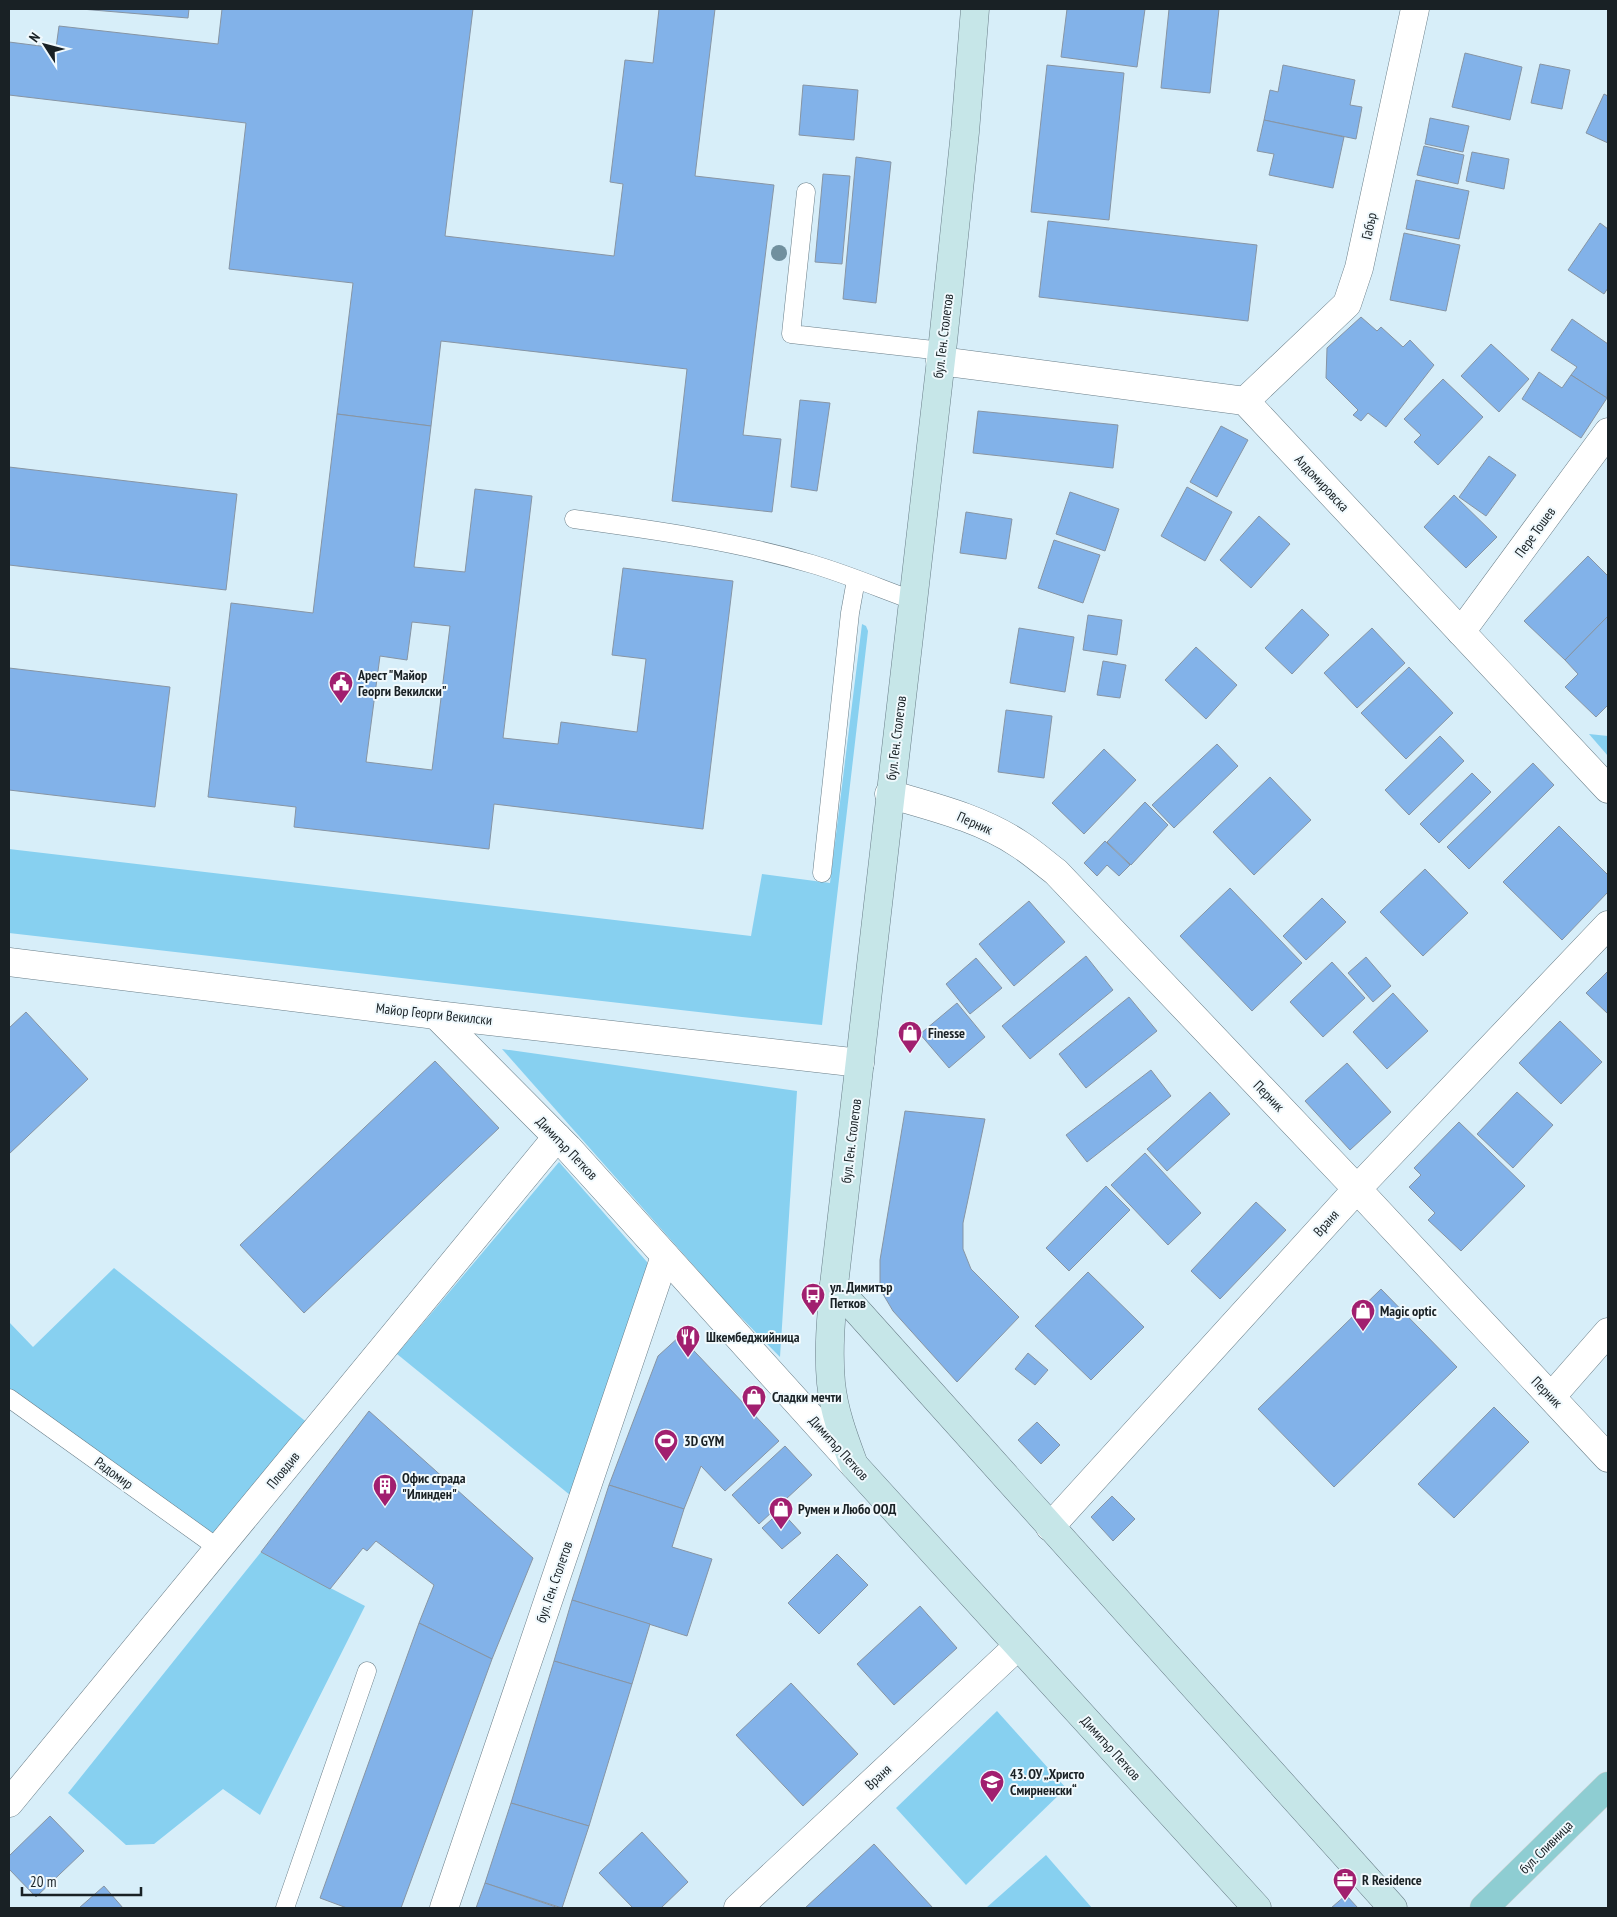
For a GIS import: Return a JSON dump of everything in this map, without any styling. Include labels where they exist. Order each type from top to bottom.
[{"type":"main road","name":"бул. Сливница","points":[[1484,1908],[1608,1786]]},
{"type":"street","name":"бул. Ген. Столетов","points":[[854,1465],[840,1426],[831,1383],[829,1338],[889,794],[941,356],[965,132],[975,9]]},
{"type":"street","name":"Габър","points":[[1244,400],[1347,304],[1360,268],[1415,9]]},
{"type":"street","points":[[941,356],[1244,400]]},
{"type":"street","name":"Алдомировска","points":[[1244,400],[1608,789]]},
{"type":"street","name":"Пере Тошев","points":[[1462,632],[1608,432]]},
{"type":"street","name":"Перник","points":[[889,794],[943,809],[978,823],[1019,844],[1056,872],[1358,1189],[1608,1458]]},
{"type":"street","name":"Враня","points":[[1050,1527],[1358,1189],[1608,924]]},
{"type":"street","name":"Майор Георги Векилски","points":[[9,962],[436,1015],[860,1063]]},
{"type":"street","name":"Димитър Петков","points":[[436,1015],[557,1137],[1256,1908]]},
{"type":"street","name":"Пловдив","points":[[9,1803],[557,1137]]},
{"type":"street","name":"бул. Ген. Столетов","points":[[444,1908],[666,1256]]},
{"type":"street","points":[[834,1285],[1393,1908]]},
{"type":"street","points":[[1552,1396],[1608,1332]]},
{"type":"street","name":"Враня","points":[[738,1908],[1018,1646]]},
{"type":"lane","points":[[806,192],[792,334],[941,356]]},
{"type":"lane","points":[[574,519],[668,532],[737,545],[813,564],[912,600]]},
{"type":"lane","points":[[822,873],[849,623],[856,580]]},
{"type":"lane","name":"Радомир","points":[[9,1398],[218,1548]]},
{"type":"lane","points":[[285,1908],[367,1671]]},
{"type":"shaded area","points":[[862,624],[866,626],[868,631],[822,1025],[9,933],[9,849],[751,936],[762,874],[830,883]]},
{"type":"shaded area","points":[[1589,734],[1608,736],[1608,756]]},
{"type":"shaded area","points":[[502,1049],[797,1091],[780,1357],[725,1301]]},
{"type":"shaded area","points":[[559,1162],[647,1262],[647,1311],[581,1504],[397,1354]]},
{"type":"shaded area","points":[[114,1268],[309,1424],[216,1538],[9,1391],[9,1322],[33,1347]]},
{"type":"shaded area","points":[[261,1552],[365,1606],[260,1815],[223,1789],[154,1844],[126,1845],[68,1793]]},
{"type":"shaded area","points":[[997,1711],[1066,1788],[966,1885],[896,1808]]},
{"type":"shaded area","points":[[1046,1855],[1092,1908],[986,1908]]},
{"type":"building","points":[[81,9],[189,9],[188,18]]},
{"type":"building","points":[[222,9],[473,9],[445,236],[614,256],[623,184],[610,182],[625,60],[653,63],[659,9],[715,9],[695,176],[774,185],[743,435],[781,439],[772,512],[672,501],[687,369],[441,341],[431,426],[337,414],[353,283],[229,269],[246,123],[9,95],[9,42],[56,48],[59,26],[218,44]]},
{"type":"building","points":[[1067,9],[1145,9],[1137,67],[1061,57]]},
{"type":"building","points":[[1169,9],[1219,9],[1210,93],[1161,88]]},
{"type":"building","points":[[1465,53],[1522,67],[1510,120],[1452,107]]},
{"type":"building","points":[[1540,64],[1570,70],[1562,109],[1531,103]]},
{"type":"building","points":[[1047,65],[1124,73],[1109,220],[1031,212]]},
{"type":"building","points":[[1283,65],[1355,80],[1350,105],[1362,107],[1356,139],[1264,120],[1270,90],[1278,92]]},
{"type":"building","points":[[803,85],[858,90],[854,140],[799,135]]},
{"type":"building","points":[[1604,94],[1608,96],[1608,143],[1586,133]]},
{"type":"building","points":[[1430,118],[1469,126],[1463,152],[1425,144]]},
{"type":"building","points":[[1264,120],[1344,137],[1333,188],[1269,175],[1274,154],[1257,151]]},
{"type":"building","points":[[1424,146],[1464,155],[1458,184],[1417,175]]},
{"type":"building","points":[[1472,152],[1509,159],[1504,189],[1466,181]]},
{"type":"building","points":[[856,157],[891,162],[876,303],[843,299]]},
{"type":"building","points":[[823,174],[850,176],[842,264],[815,262]]},
{"type":"building","points":[[1416,180],[1469,191],[1459,239],[1406,229]]},
{"type":"building","points":[[1048,221],[1257,245],[1248,321],[1039,297]]},
{"type":"building","points":[[1600,223],[1608,229],[1608,288],[1604,294],[1568,270]]},
{"type":"building","points":[[1404,233],[1460,245],[1446,311],[1390,300]]},
{"type":"building","points":[[1361,317],[1377,331],[1381,327],[1403,347],[1410,340],[1434,365],[1386,427],[1368,413],[1361,421],[1353,415],[1358,410],[1326,378],[1327,348]]},
{"type":"building","points":[[1572,319],[1608,344],[1607,398],[1571,375],[1577,367],[1551,350]]},
{"type":"building","points":[[1491,344],[1529,379],[1499,412],[1461,376]]},
{"type":"building","points":[[1539,372],[1562,388],[1571,375],[1607,398],[1581,438],[1522,399]]},
{"type":"building","points":[[1443,379],[1483,417],[1438,465],[1414,442],[1421,435],[1404,419]]},
{"type":"building","points":[[800,400],[830,403],[817,491],[791,487]]},
{"type":"building","points":[[978,411],[1118,425],[1113,468],[973,453]]},
{"type":"building","points":[[337,414],[431,426],[414,567],[465,572],[475,489],[532,496],[503,738],[558,744],[561,722],[637,732],[646,659],[612,655],[623,568],[733,581],[703,829],[494,804],[489,849],[294,827],[296,807],[208,797],[231,603],[313,613]],"holes":[[[412,622],[450,626],[432,770],[366,762],[380,656],[407,660]]]},
{"type":"building","points":[[1221,426],[1248,440],[1217,497],[1190,482]]},
{"type":"building","points":[[1489,456],[1516,475],[1486,516],[1459,497]]},
{"type":"building","points":[[9,467],[237,494],[226,590],[9,565]]},
{"type":"building","points":[[1187,487],[1232,512],[1205,561],[1161,536]]},
{"type":"building","points":[[1070,492],[1119,509],[1105,551],[1056,534]]},
{"type":"building","points":[[1454,495],[1497,537],[1466,568],[1424,527]]},
{"type":"building","points":[[966,512],[1012,519],[1006,559],[960,553]]},
{"type":"building","points":[[1259,516],[1290,544],[1251,588],[1220,560]]},
{"type":"building","points":[[1054,540],[1100,555],[1083,603],[1038,588]]},
{"type":"building","points":[[1588,556],[1608,576],[1608,616],[1565,660],[1524,621]]},
{"type":"building","points":[[1302,609],[1329,635],[1292,674],[1265,648]]},
{"type":"building","points":[[1088,615],[1122,620],[1117,655],[1083,650]]},
{"type":"building","points":[[1608,616],[1608,705],[1596,717],[1565,687],[1578,674],[1565,660]]},
{"type":"building","points":[[1019,628],[1074,637],[1065,692],[1010,683]]},
{"type":"building","points":[[1372,628],[1405,663],[1357,708],[1324,673]]},
{"type":"building","points":[[1196,647],[1237,685],[1206,719],[1165,680]]},
{"type":"building","points":[[1103,661],[1126,665],[1120,698],[1097,695]]},
{"type":"building","points":[[1409,667],[1453,713],[1406,759],[1361,713]]},
{"type":"building","points":[[9,668],[170,687],[155,807],[9,790]]},
{"type":"building","points":[[1006,710],[1052,716],[1044,778],[998,772]]},
{"type":"building","points":[[1440,736],[1464,761],[1409,815],[1385,790]]},
{"type":"building","points":[[1217,744],[1238,766],[1174,828],[1152,805]]},
{"type":"building","points":[[1104,749],[1136,780],[1084,834],[1052,803]]},
{"type":"building","points":[[1533,763],[1554,785],[1469,869],[1447,847]]},
{"type":"building","points":[[1472,773],[1491,792],[1439,843],[1420,824]]},
{"type":"building","points":[[1270,777],[1311,820],[1254,875],[1213,832]]},
{"type":"building","points":[[1145,802],[1168,825],[1131,865],[1107,842]]},
{"type":"building","points":[[1559,826],[1608,875],[1608,892],[1562,940],[1503,882]]},
{"type":"building","points":[[1105,841],[1130,865],[1119,876],[1107,865],[1097,876],[1084,863]]},
{"type":"building","points":[[1425,869],[1468,913],[1423,956],[1380,912]]},
{"type":"building","points":[[1230,888],[1302,963],[1252,1011],[1180,936]]},
{"type":"building","points":[[1322,898],[1346,922],[1306,960],[1283,936]]},
{"type":"building","points":[[1029,901],[1065,942],[1014,986],[979,944]]},
{"type":"building","points":[[1086,956],[1113,990],[1030,1059],[1002,1026]]},
{"type":"building","points":[[1366,957],[1391,986],[1373,1002],[1348,973]]},
{"type":"building","points":[[976,958],[1002,988],[970,1014],[946,984]]},
{"type":"building","points":[[1332,962],[1365,998],[1323,1037],[1290,1002]]},
{"type":"building","points":[[1608,971],[1608,1014],[1586,993]]},
{"type":"building","points":[[1393,993],[1428,1031],[1387,1069],[1353,1032]]},
{"type":"building","points":[[1129,997],[1157,1031],[1086,1088],[1059,1054]]},
{"type":"building","points":[[957,1003],[985,1037],[949,1068],[920,1034]]},
{"type":"building","points":[[26,1012],[88,1079],[9,1154],[9,1028]]},
{"type":"building","points":[[1560,1021],[1602,1062],[1561,1104],[1519,1063]]},
{"type":"building","points":[[435,1061],[499,1128],[304,1313],[240,1245]]},
{"type":"building","points":[[1347,1063],[1391,1112],[1350,1150],[1305,1101]]},
{"type":"building","points":[[1151,1070],[1171,1096],[1087,1162],[1066,1135]]},
{"type":"building","points":[[1210,1092],[1230,1114],[1167,1171],[1147,1149]]},
{"type":"building","points":[[1517,1092],[1553,1125],[1513,1168],[1477,1134]]},
{"type":"building","points":[[905,1111],[985,1119],[963,1223],[963,1249],[971,1269],[1019,1317],[957,1382],[893,1311],[880,1289],[880,1260]]},
{"type":"building","points":[[1459,1122],[1525,1186],[1461,1251],[1428,1220],[1435,1213],[1409,1187],[1421,1175],[1414,1168]]},
{"type":"building","points":[[1145,1153],[1201,1213],[1168,1245],[1111,1185]]},
{"type":"building","points":[[1106,1186],[1130,1210],[1069,1271],[1046,1248]]},
{"type":"building","points":[[1256,1202],[1286,1230],[1220,1299],[1191,1271]]},
{"type":"building","points":[[1088,1272],[1144,1327],[1091,1380],[1035,1326]]},
{"type":"building","points":[[1381,1289],[1457,1367],[1334,1487],[1258,1409]]},
{"type":"building","points":[[680,1336],[779,1441],[725,1491],[701,1466],[684,1509],[609,1485],[658,1356]]},
{"type":"building","points":[[1028,1353],[1048,1370],[1035,1385],[1015,1369]]},
{"type":"building","points":[[1494,1407],[1529,1442],[1454,1518],[1418,1484]]},
{"type":"building","name":"Офис сграда \"Илинден\"","points":[[369,1411],[533,1558],[492,1659],[419,1623],[434,1585],[376,1541],[367,1551],[363,1548],[330,1589],[261,1552]]},
{"type":"building","points":[[1037,1422],[1060,1445],[1041,1464],[1018,1440]]},
{"type":"building","points":[[785,1446],[812,1475],[759,1524],[732,1495]]},
{"type":"building","points":[[609,1485],[684,1509],[672,1547],[712,1559],[687,1636],[572,1600]]},
{"type":"building","points":[[1112,1496],[1135,1519],[1113,1541],[1091,1517]]},
{"type":"building","name":"Румен и Любо ООД","points":[[781,1511],[801,1533],[782,1549],[762,1528]]},
{"type":"building","points":[[837,1554],[868,1585],[819,1634],[788,1603]]},
{"type":"building","points":[[572,1600],[650,1624],[632,1684],[554,1661]]},
{"type":"building","points":[[920,1606],[957,1648],[894,1705],[857,1664]]},
{"type":"building","points":[[419,1623],[492,1659],[401,1908],[347,1908],[320,1898]]},
{"type":"building","points":[[554,1661],[632,1684],[589,1826],[511,1803]]},
{"type":"building","points":[[791,1683],[858,1754],[803,1806],[736,1735]]},
{"type":"building","points":[[511,1803],[589,1826],[562,1908],[485,1883]]},
{"type":"building","points":[[50,1816],[84,1851],[36,1897],[9,1869],[9,1856]]},
{"type":"building","points":[[642,1832],[688,1882],[661,1908],[633,1908],[599,1873]]},
{"type":"building","points":[[874,1844],[933,1908],[805,1908],[858,1859]]},
{"type":"building","points":[[485,1883],[559,1908],[476,1908]]},
{"type":"building","points":[[104,1886],[123,1908],[79,1908]]},
{"type":"building","name":"R Residence","points":[[1346,1895],[1358,1908],[1331,1908]]},
{"type":"place","name":"Арест \"Майор Георги Векилски\"","points":[[341,704]]},
{"type":"place","name":"Finesse","points":[[910,1054]]},
{"type":"place","name":"ул. Димитър Петков","points":[[813,1316]]},
{"type":"place","name":"Magic optic","points":[[1363,1332]]},
{"type":"place","name":"Шкембеджийница","points":[[688,1358]]},
{"type":"place","name":"Сладки мечти","points":[[754,1418]]},
{"type":"place","name":"3D GYM","points":[[666,1462]]},
{"type":"place","name":"Офис сграда \"Илинден\"","points":[[385,1507]]},
{"type":"place","name":"Румен и Любо ООД","points":[[781,1530]]},
{"type":"place","name":"43. ОУ „Христо Смирненски“","points":[[992,1803]]},
{"type":"place","name":"R Residence","points":[[1345,1901]]}]
